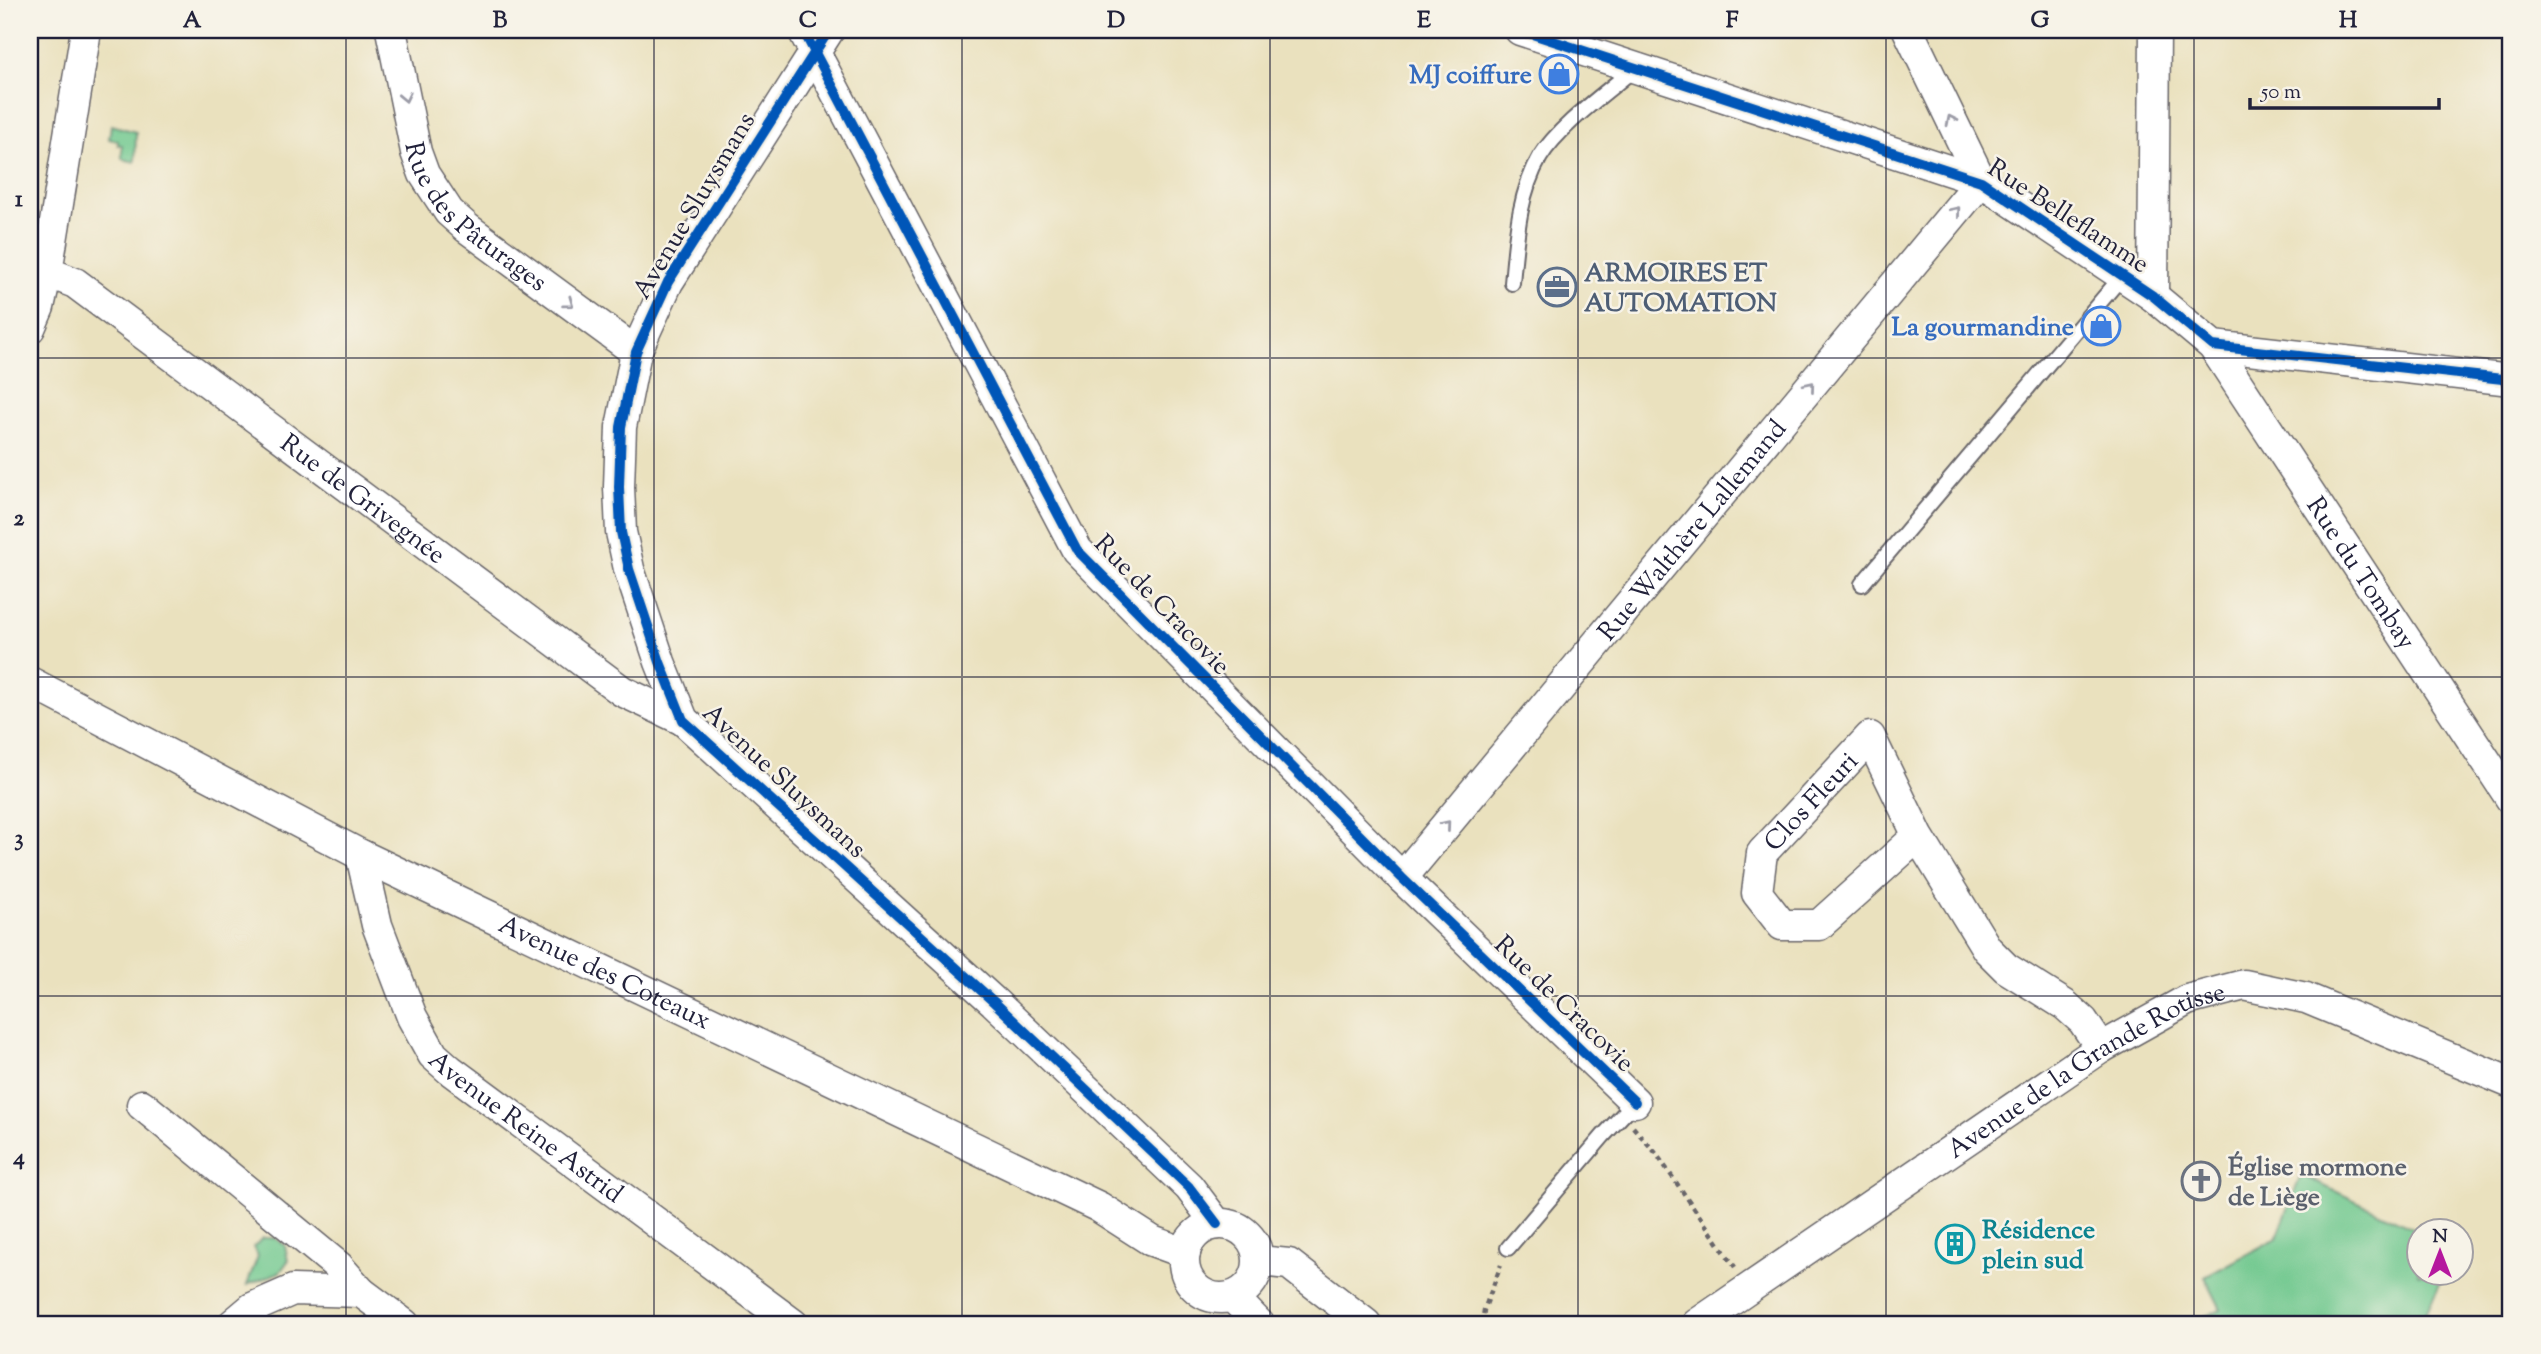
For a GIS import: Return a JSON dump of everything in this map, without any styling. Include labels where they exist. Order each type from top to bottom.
[{"type":"street","points":[[30,328],[39,307],[47,272],[86,30]]},
{"type":"street","name":"Rue des Pâturages","points":[[391,30],[416,152],[424,174],[449,212],[636,352]]},
{"type":"street","name":"Rue Belleflamme","points":[[1520,30],[1598,43],[1635,68],[1981,181],[2153,296],[2213,346]]},
{"type":"street","points":[[1908,30],[1981,181]]},
{"type":"street","points":[[2153,296],[2155,30]]},
{"type":"street","name":"Avenue Sluysmans","points":[[816,37],[668,282],[636,352],[621,427],[621,532],[629,569],[660,662],[683,720],[994,1002],[1189,1187],[1217,1224]]},
{"type":"street","name":"Rue de Cracovie","points":[[816,37],[1077,550],[1634,1114]]},
{"type":"street","name":"Rue Walthère Lallemand","points":[[1402,878],[1981,181]]},
{"type":"street","name":"Rue de Grivegnée","points":[[47,272],[75,283],[622,691],[683,720]]},
{"type":"street","points":[[2213,346],[2511,380]]},
{"type":"street","name":"Rue du Tombay","points":[[2213,346],[2511,799]]},
{"type":"street","name":"Avenue des Coteaux","points":[[30,682],[361,855],[1099,1207],[1152,1241],[1185,1253]]},
{"type":"street","name":"Clos Fleuri","points":[[1918,836],[1819,925],[1782,925],[1757,893],[1762,853],[1870,737],[1918,836],[1987,949],[1996,960],[2065,1005],[2083,1020],[2101,1048]]},
{"type":"street","name":"Avenue Reine Astrid","points":[[361,855],[377,925],[412,1017],[433,1055],[793,1324]]},
{"type":"street","name":"Avenue de la Grande Rotisse","points":[[1697,1324],[2101,1048],[2187,1000],[2244,985],[2306,998],[2511,1083]]},
{"type":"street","points":[[142,1105],[338,1266],[361,1292],[404,1324]]},
{"type":"street","points":[[1217,1224],[1237,1227],[1253,1240],[1259,1261],[1255,1276],[1246,1289],[1233,1297],[1212,1297],[1193,1285],[1185,1270],[1185,1253],[1190,1240],[1203,1228],[1217,1224]]},
{"type":"street","points":[[293,1290],[301,1263],[297,1234]]},
{"type":"street","points":[[1259,1261],[1289,1264],[1366,1324]]},
{"type":"street","points":[[233,1324],[253,1308],[293,1290],[361,1292]]},
{"type":"street","points":[[1233,1297],[1259,1324]]},
{"type":"lane","points":[[1512,283],[1521,209],[1526,188],[1541,156],[1561,132],[1635,68]]},
{"type":"lane","points":[[1863,584],[2123,275]]},
{"type":"lane","points":[[1508,1248],[1603,1136],[1634,1114]]},
{"type":"path","points":[[1634,1114],[1655,1152],[1750,1288]]},
{"type":"path","points":[[1482,1324],[1484,1310],[1508,1248]]},
{"type":"green space","points":[[111,125],[136,132],[135,162],[122,159],[122,145],[109,139]]},
{"type":"green space","points":[[2301,1175],[2404,1223],[2404,1288],[2438,1288],[2421,1324],[2188,1324],[2221,1309],[2205,1277],[2277,1238]]},
{"type":"green space","points":[[262,1238],[274,1238],[285,1245],[288,1261],[280,1272],[247,1285],[258,1256],[254,1247]]},
{"type":"cycle path","points":[[803,30],[1077,550],[1402,878],[1635,1102]]},
{"type":"cycle path","points":[[829,30],[668,282],[636,352],[621,427],[619,487],[621,532],[629,569],[660,662],[683,720],[994,1002],[1189,1187],[1217,1224]]},
{"type":"cycle path","points":[[1520,30],[1981,181],[2153,296],[2213,346],[2511,380]]},
{"type":"place","name":"MJ coiffure","points":[[1559,74]]},
{"type":"place","name":"ARMOIRES ET AUTOMATION","points":[[1557,287]]},
{"type":"place","name":"La gourmandine","points":[[2101,326]]},
{"type":"place","name":"Église mormone de Liège","points":[[2201,1181]]},
{"type":"place","name":"Résidence plein sud","points":[[1955,1244]]}]
